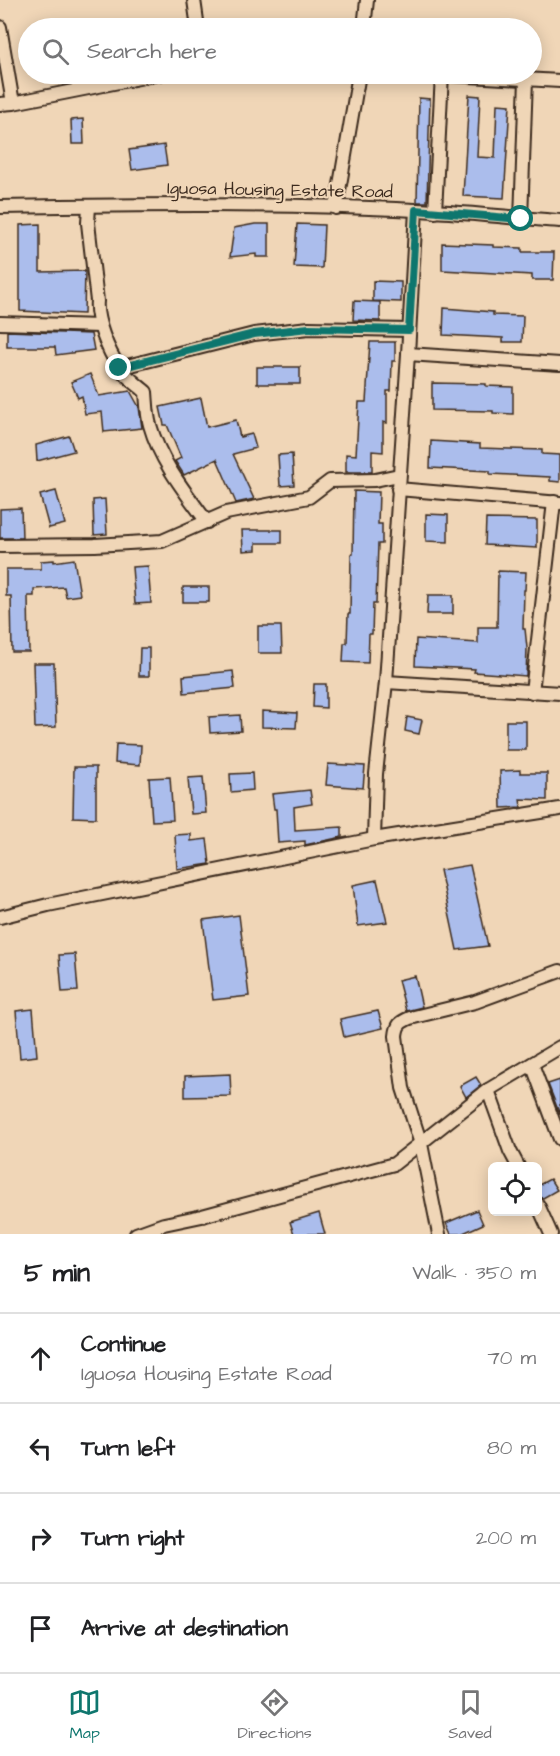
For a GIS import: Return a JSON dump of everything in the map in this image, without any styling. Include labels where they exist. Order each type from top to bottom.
[{"type":"street","points":[[194,0],[197,18]]},
{"type":"street","points":[[365,18],[367,0]]},
{"type":"street","points":[[0,27],[13,103]]},
{"type":"street","points":[[542,80],[560,81]]},
{"type":"street","points":[[0,104],[109,84]]},
{"type":"street","points":[[336,208],[358,84]]},
{"type":"street","points":[[435,212],[441,84]]},
{"type":"street","points":[[521,219],[526,84]]},
{"type":"street","points":[[89,206],[88,223],[98,301],[96,313],[100,326],[119,368],[146,392],[150,424],[164,460],[207,522]]},
{"type":"street","name":"Iguosa Housing Estate Road","points":[[0,207],[416,210],[560,221]]},
{"type":"street","points":[[374,839],[376,774],[386,682],[416,210]]},
{"type":"street","points":[[0,323],[100,326]]},
{"type":"street","points":[[119,368],[254,334],[309,328],[409,330]]},
{"type":"street","points":[[408,354],[560,364]]},
{"type":"street","points":[[0,546],[95,545],[162,541],[226,513],[301,500],[330,481],[375,480],[399,475]]},
{"type":"street","points":[[398,489],[557,502],[532,692]]},
{"type":"street","points":[[386,682],[560,693]]},
{"type":"street","points":[[0,917],[48,904],[374,839],[560,809]]},
{"type":"street","points":[[439,1234],[421,1144],[403,1088],[396,1028],[402,1021],[475,1002],[560,970]]},
{"type":"street","points":[[136,1234],[164,1224],[202,1216],[394,1164],[488,1090],[560,1047]]},
{"type":"street","points":[[532,1064],[560,1139]]},
{"type":"street","points":[[488,1090],[516,1162]]},
{"type":"street","points":[[542,1215],[551,1234]]},
{"type":"building","points":[[469,95],[480,96],[477,157],[495,158],[497,104],[510,105],[504,198],[463,196]]},
{"type":"building","points":[[419,98],[430,99],[427,202],[417,202]]},
{"type":"building","points":[[83,119],[84,144],[72,144],[71,120]]},
{"type":"building","points":[[164,145],[167,165],[132,170],[129,150]]},
{"type":"building","points":[[40,224],[40,272],[85,271],[84,314],[20,311],[20,225]]},
{"type":"building","points":[[269,224],[269,257],[256,257],[256,254],[230,257],[234,228]]},
{"type":"building","points":[[297,224],[324,225],[322,268],[294,267]]},
{"type":"building","points":[[442,243],[522,248],[522,252],[554,252],[553,280],[532,280],[532,275],[442,270]]},
{"type":"building","points":[[373,281],[401,282],[401,302],[373,301]]},
{"type":"building","points":[[354,301],[380,302],[380,321],[353,320]]},
{"type":"building","points":[[444,308],[493,312],[493,315],[523,316],[522,342],[503,342],[503,338],[443,335]]},
{"type":"building","points":[[7,331],[91,334],[94,350],[56,355],[55,347],[7,347]]},
{"type":"building","points":[[370,342],[395,342],[391,391],[387,391],[387,423],[383,422],[383,452],[372,451],[372,472],[346,472],[346,454],[356,455],[359,402],[366,402]]},
{"type":"building","points":[[257,367],[300,367],[300,384],[257,384]]},
{"type":"building","points":[[90,374],[99,396],[130,391],[139,407],[142,428],[104,432],[102,412],[85,414],[82,396],[78,398],[71,382]]},
{"type":"building","points":[[432,383],[513,387],[513,414],[493,413],[493,411],[432,410]]},
{"type":"building","points":[[201,398],[207,427],[236,420],[240,437],[252,434],[256,448],[233,454],[254,499],[236,503],[217,459],[184,475],[175,461],[181,458],[167,425],[164,425],[160,407]]},
{"type":"building","points":[[69,436],[74,451],[37,461],[36,445]]},
{"type":"building","points":[[431,441],[480,444],[480,448],[542,450],[542,454],[560,455],[560,482],[550,481],[550,477],[430,468]]},
{"type":"building","points":[[292,454],[294,485],[280,486],[278,455]]},
{"type":"building","points":[[56,491],[65,524],[49,528],[40,495]]},
{"type":"building","points":[[354,491],[379,492],[378,524],[382,524],[382,544],[378,544],[376,604],[373,604],[368,663],[343,662],[344,643],[347,643],[348,614],[350,614]]},
{"type":"building","points":[[105,499],[107,534],[94,535],[93,500]]},
{"type":"building","points":[[21,508],[22,538],[0,538],[0,509]]},
{"type":"building","points":[[426,514],[448,515],[448,542],[426,541]]},
{"type":"building","points":[[486,519],[537,520],[537,548],[485,545]]},
{"type":"building","points":[[242,530],[282,530],[282,543],[256,543],[256,550],[243,551]]},
{"type":"building","points":[[74,559],[80,595],[66,597],[64,587],[34,589],[34,596],[28,596],[29,652],[12,652],[11,596],[6,596],[6,569],[41,569],[41,561]]},
{"type":"building","points":[[148,566],[151,603],[135,604],[132,567]]},
{"type":"building","points":[[498,571],[526,572],[523,629],[525,629],[527,648],[526,676],[474,672],[475,669],[415,666],[416,639],[478,643],[478,627],[497,627]]},
{"type":"building","points":[[183,587],[209,587],[209,602],[183,602]]},
{"type":"building","points":[[428,595],[453,595],[453,614],[427,614]]},
{"type":"building","points":[[258,626],[281,626],[282,653],[258,653]]},
{"type":"building","points":[[140,648],[149,648],[149,676],[139,676]]},
{"type":"building","points":[[33,663],[54,663],[56,727],[35,728]]},
{"type":"building","points":[[233,671],[235,688],[184,693],[183,676]]},
{"type":"building","points":[[314,684],[326,684],[326,708],[313,707]]},
{"type":"building","points":[[262,711],[297,713],[296,728],[262,727]]},
{"type":"building","points":[[240,715],[241,731],[210,733],[209,717]]},
{"type":"building","points":[[407,717],[422,720],[419,734],[405,731]]},
{"type":"building","points":[[506,721],[526,721],[526,750],[506,750]]},
{"type":"building","points":[[116,744],[141,745],[140,765],[115,763]]},
{"type":"building","points":[[328,764],[365,766],[363,788],[326,785]]},
{"type":"building","points":[[74,767],[96,767],[96,818],[73,817]]},
{"type":"building","points":[[520,770],[520,773],[547,773],[547,800],[520,799],[521,807],[501,808],[500,771]]},
{"type":"building","points":[[252,773],[253,790],[231,792],[230,774]]},
{"type":"building","points":[[170,777],[173,820],[152,821],[149,778]]},
{"type":"building","points":[[203,777],[206,813],[191,814],[188,778]]},
{"type":"building","points":[[310,790],[312,804],[294,807],[295,830],[342,827],[342,837],[305,845],[305,841],[278,843],[276,809],[274,809],[272,794]]},
{"type":"building","points":[[191,834],[191,841],[207,839],[210,864],[177,869],[175,835]]},
{"type":"building","points":[[470,865],[488,946],[457,950],[440,870]]},
{"type":"building","points":[[377,880],[387,922],[358,926],[353,885]]},
{"type":"building","points":[[239,915],[249,996],[213,1000],[203,920]]},
{"type":"building","points":[[75,954],[78,991],[62,992],[59,955]]},
{"type":"building","points":[[415,976],[422,1007],[406,1011],[398,980]]},
{"type":"building","points":[[33,1009],[37,1056],[20,1058],[16,1011]]},
{"type":"building","points":[[378,1011],[383,1028],[344,1037],[340,1019]]},
{"type":"building","points":[[230,1074],[231,1096],[185,1097],[185,1076]]},
{"type":"building","points":[[476,1077],[481,1085],[466,1097],[460,1086]]},
{"type":"building","points":[[560,1080],[560,1115],[548,1084]]},
{"type":"building","points":[[550,1179],[557,1190],[542,1198],[542,1183]]},
{"type":"building","points":[[477,1210],[483,1224],[461,1234],[451,1234],[446,1223]]},
{"type":"building","points":[[319,1213],[325,1234],[294,1234],[290,1222]]},
{"type":"route","points":[[119,368],[254,334],[309,328],[409,330],[416,210],[521,219]]}]
